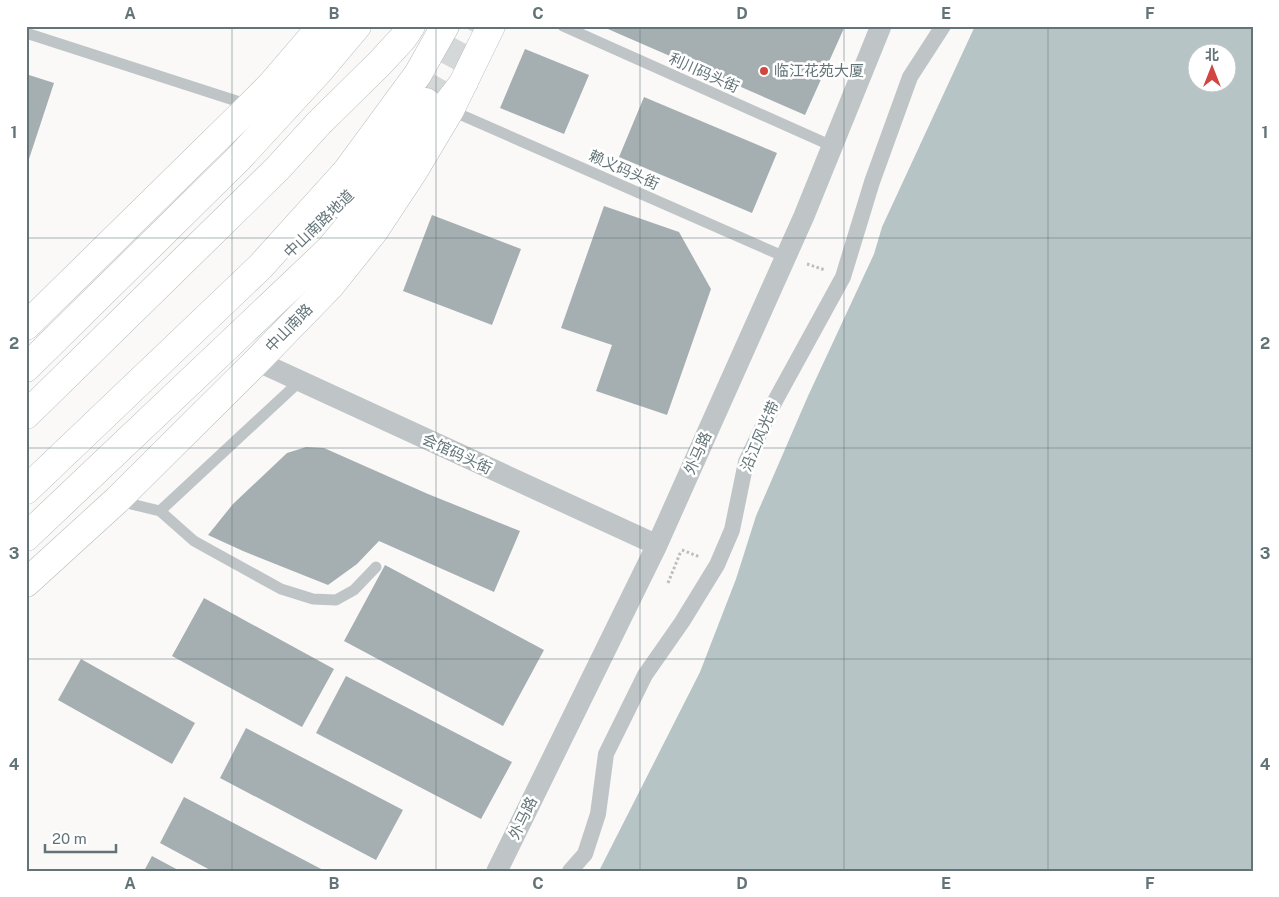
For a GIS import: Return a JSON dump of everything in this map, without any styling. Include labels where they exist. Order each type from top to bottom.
[{"type":"main road","points":[[26,326],[272,85],[321,26]]},
{"type":"main road","points":[[239,158],[306,66],[327,26]]},
{"type":"main road","points":[[26,368],[239,158],[320,70],[357,26]]},
{"type":"main road","points":[[319,123],[364,66],[388,26]]},
{"type":"main road","points":[[26,414],[271,175],[319,123],[380,63],[411,26]]},
{"type":"main road","points":[[26,490],[260,267],[346,172],[418,74],[445,26]]},
{"type":"main road","name":"中山南路","points":[[26,583],[117,500],[330,286],[374,231],[413,172],[438,106],[464,82],[491,26]]},
{"type":"main road","points":[[26,537],[330,250],[464,82]]},
{"type":"main road","points":[[252,322],[333,236],[438,106]]},
{"type":"main road","name":"中山南路地道","points":[[196,329],[276,265],[317,229],[388,153],[438,106]]},
{"type":"street","name":"外马路","points":[[496,871],[657,545],[804,216],[881,26]]},
{"type":"street","name":"沿江风光带","points":[[570,871],[585,854],[598,814],[606,754],[645,675],[682,622],[717,565],[732,530],[746,462],[775,401],[843,277],[872,182],[910,77],[943,26]]},
{"type":"street","name":"会馆码头街","points":[[257,361],[657,545]]},
{"type":"lane","name":"利川码头街","points":[[563,26],[832,146]]},
{"type":"lane","points":[[26,33],[250,106]]},
{"type":"lane","name":"赖义码头街","points":[[438,106],[785,257]]},
{"type":"lane","points":[[160,511],[300,381]]},
{"type":"lane","points":[[117,500],[160,511],[194,541],[281,589],[313,599],[336,600],[354,590],[376,567]]},
{"type":"path","points":[[785,257],[843,277]]},
{"type":"path","points":[[668,583],[685,543]]},
{"type":"shaded area","points":[[975,26],[1253,26],[1253,871],[599,871],[700,672],[736,579],[756,516],[808,396],[874,254],[882,227]]},
{"type":"building","name":"临江花苑大厦","points":[[601,26],[845,26],[805,115]]},
{"type":"building","points":[[525,49],[589,75],[564,134],[500,108]]},
{"type":"building","points":[[26,74],[54,83],[27,165],[26,165]]},
{"type":"building","points":[[644,97],[777,153],[752,213],[619,157]]},
{"type":"building","points":[[604,206],[679,232],[711,289],[667,415],[596,391],[612,345],[561,328]]},
{"type":"building","points":[[432,215],[521,249],[492,325],[403,291]]},
{"type":"building","points":[[306,447],[324,448],[428,494],[520,531],[494,592],[379,541],[357,564],[328,585],[208,535],[233,504],[287,453]]},
{"type":"building","points":[[385,565],[544,650],[503,726],[344,641]]},
{"type":"building","points":[[204,598],[334,669],[302,727],[172,656]]},
{"type":"building","points":[[81,659],[195,723],[172,764],[58,700]]},
{"type":"building","points":[[346,676],[512,762],[481,819],[316,733]]},
{"type":"building","points":[[246,728],[403,810],[376,860],[220,778]]},
{"type":"building","points":[[184,797],[325,871],[212,871],[160,843]]},
{"type":"building","points":[[152,856],[180,871],[144,871]]},
{"type":"tunnel","points":[[426,102],[467,26]]},
{"type":"place","name":"临江花苑大厦","points":[[764,71]]}]
